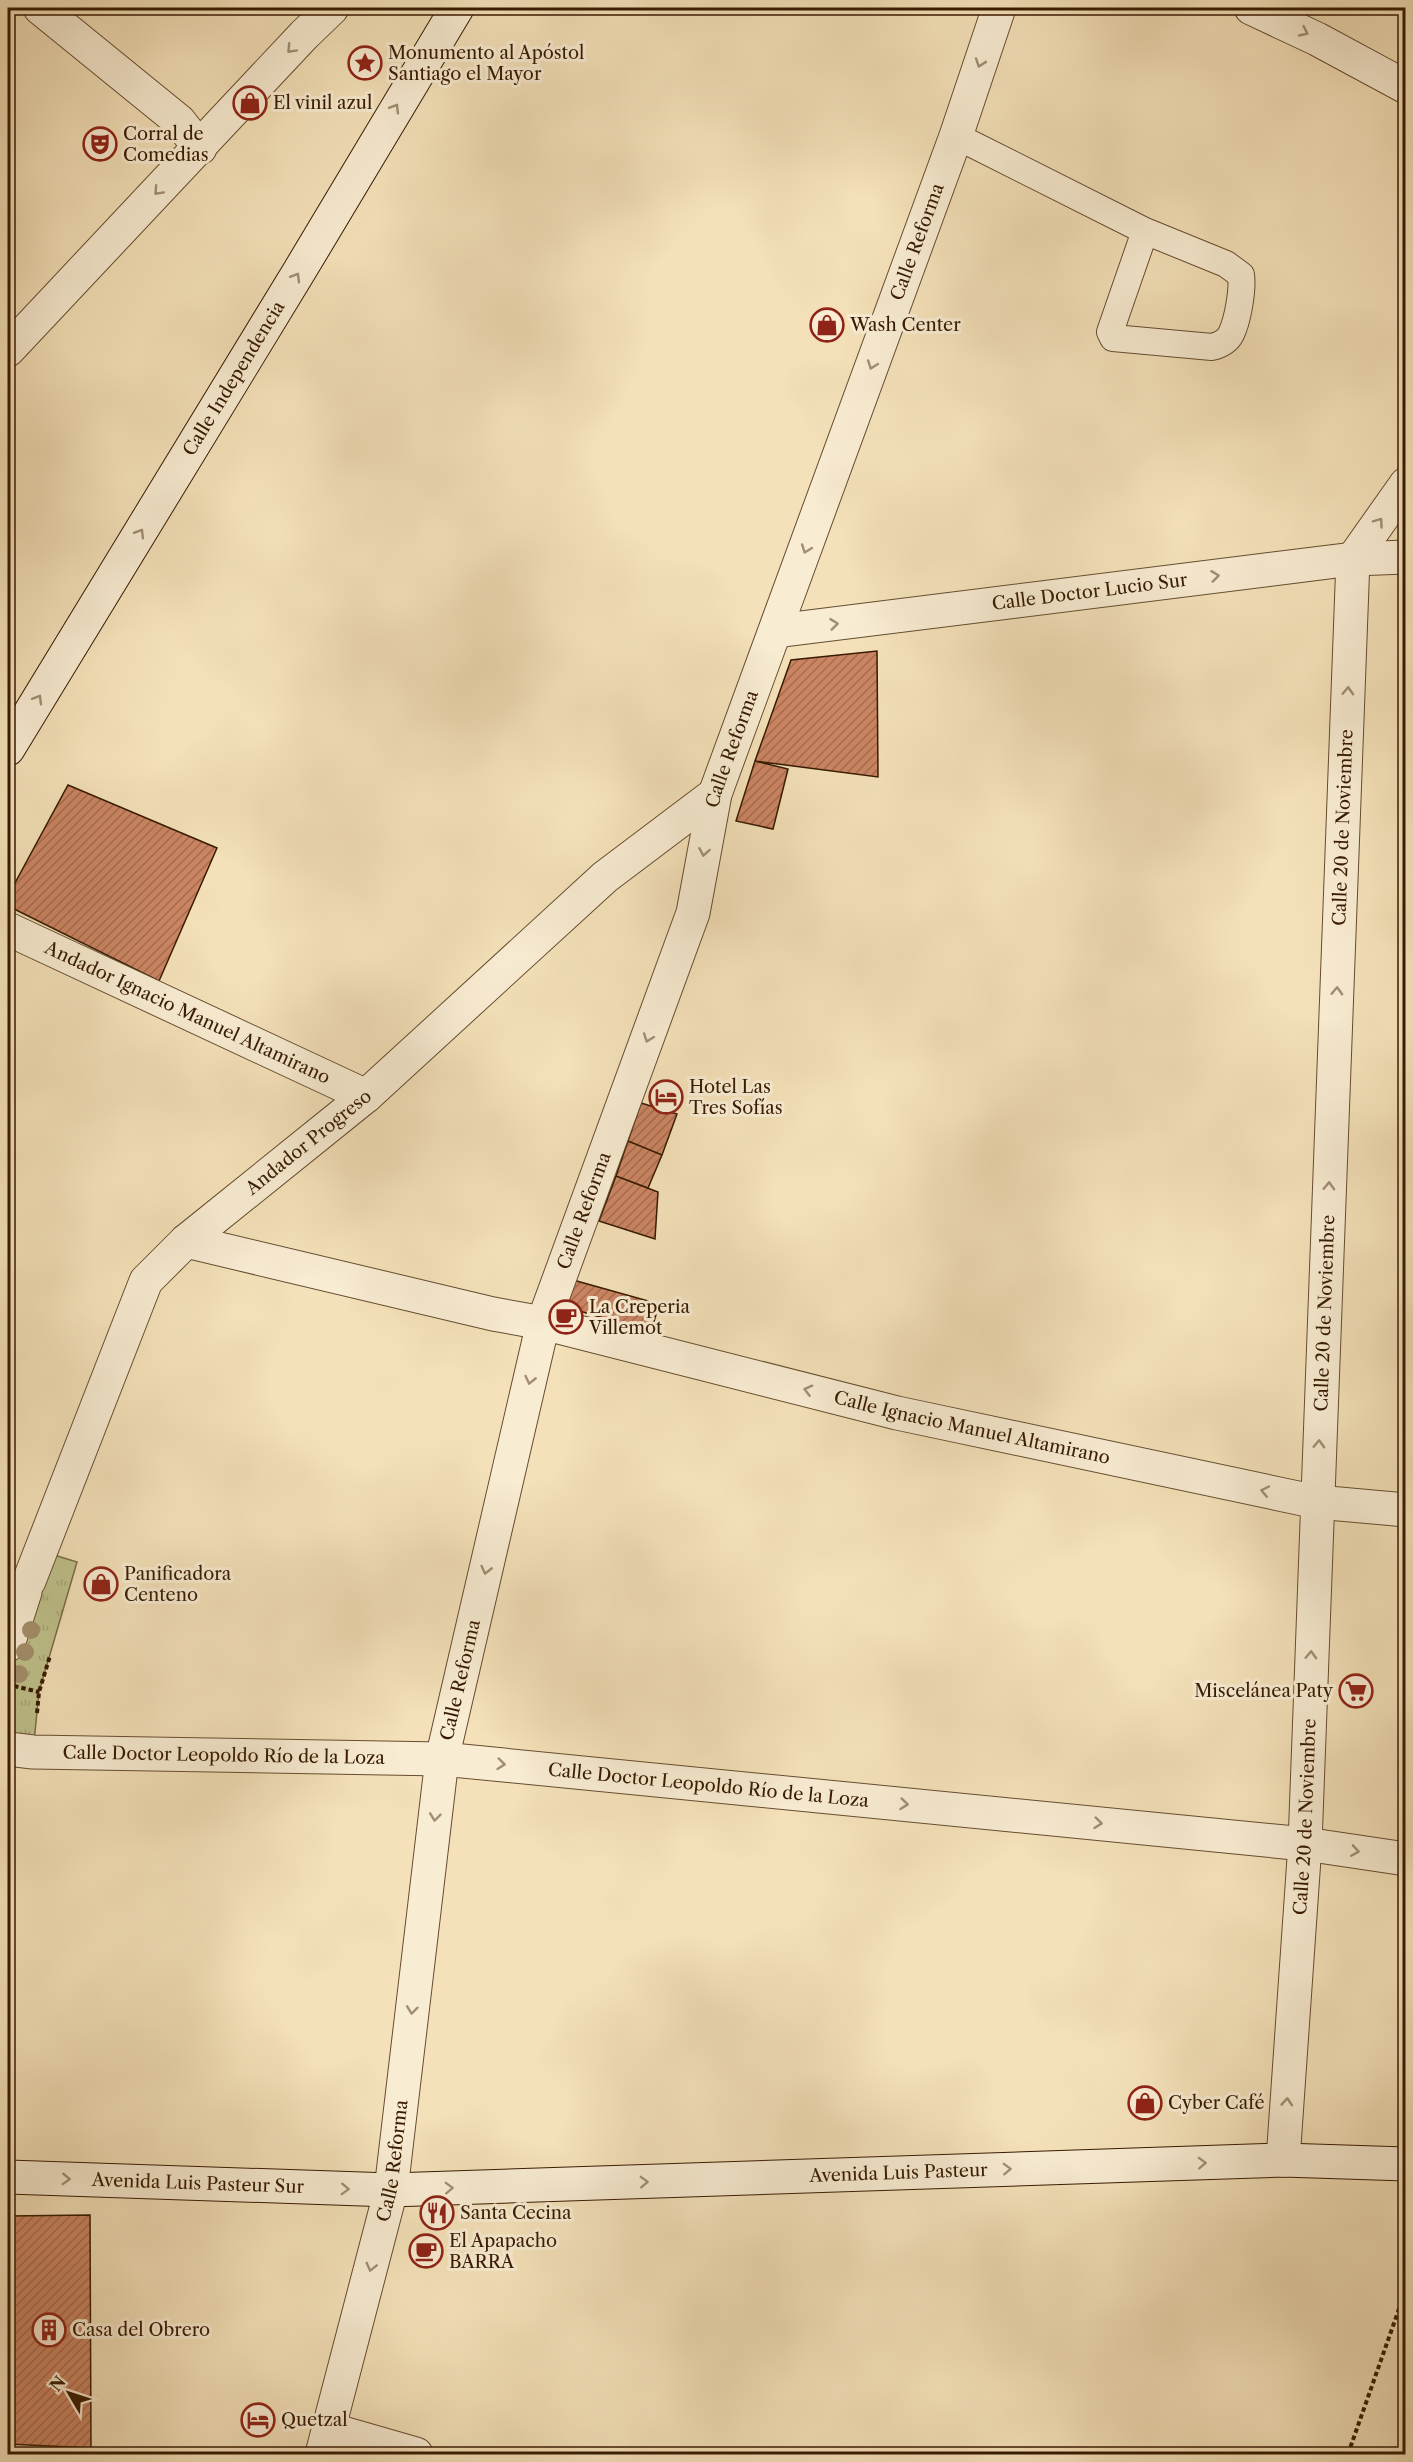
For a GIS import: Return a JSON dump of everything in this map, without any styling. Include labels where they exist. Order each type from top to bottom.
[{"type":"street","points":[[40,8],[179,121],[200,148]]},
{"type":"street","points":[[8,350],[332,8]]},
{"type":"street","name":"Calle Independencia","points":[[8,749],[457,8]]},
{"type":"street","name":"Calle Reforma","points":[[326,2442],[391,2190],[442,1759],[543,1323],[693,913],[715,794],[956,136],[999,8]]},
{"type":"street","points":[[1251,8],[1317,39],[1406,87]]},
{"type":"street","points":[[1353,559],[1406,484]]},
{"type":"street","name":"Calle Doctor Lucio Sur","points":[[776,631],[1353,559],[1406,557]]},
{"type":"street","name":"Calle 20 de Noviembre","points":[[1283,2160],[1305,1844],[1353,559]]},
{"type":"street","name":"Andador Progreso","points":[[8,1646],[27,1587],[146,1281],[186,1241],[366,1096],[604,877],[715,794]]},
{"type":"street","name":"Andador Ignacio Manuel Altamirano","points":[[8,929],[366,1096]]},
{"type":"street","points":[[186,1241],[493,1314],[543,1323]]},
{"type":"street","name":"Calle Ignacio Manuel Altamirano","points":[[543,1323],[897,1413],[1317,1502],[1406,1510]]},
{"type":"street","name":"Calle Doctor Leopoldo Río de la Loza","points":[[8,1749],[45,1752],[442,1759],[1305,1844],[1406,1859]]},
{"type":"street","name":"Avenida Luis Pasteur","points":[[391,2190],[1283,2160],[1406,2164]]},
{"type":"street","name":"Avenida Luis Pasteur Sur","points":[[8,2177],[391,2190]]},
{"type":"street","points":[[326,2442],[416,2454]]},
{"type":"lane","points":[[956,136],[1145,231],[1226,264],[1241,275],[1243,286],[1231,334],[1221,345],[1212,347],[1113,338],[1110,332],[1145,231]]},
{"type":"path","points":[[8,1684],[39,1692]]},
{"type":"path","points":[[1348,2454],[1406,2289]]},
{"type":"green space","points":[[41,1551],[77,1562],[39,1692],[33,1752],[8,1749],[8,1647]]},
{"type":"building","points":[[877,651],[878,777],[755,761],[791,660]]},
{"type":"building","points":[[755,761],[788,769],[773,829],[736,821]]},
{"type":"building","points":[[68,785],[217,848],[159,981],[8,906],[8,896]]},
{"type":"building","points":[[641,1103],[677,1114],[662,1155],[628,1141]]},
{"type":"building","points":[[628,1141],[662,1155],[648,1188],[616,1176]]},
{"type":"building","points":[[616,1176],[658,1192],[655,1239],[599,1221]]},
{"type":"building","points":[[566,1278],[659,1304],[651,1332],[559,1305]]},
{"type":"building","name":"Casa del Obrero","points":[[90,2215],[91,2448],[8,2444],[8,2216]]},
{"type":"place","name":"Monumento al Apóstol Santiago el Mayor","points":[[365,63]]},
{"type":"place","name":"El vinil azul","points":[[250,103]]},
{"type":"place","name":"Corral de Comedias","points":[[100,144]]},
{"type":"place","name":"Wash Center","points":[[827,325]]},
{"type":"place","name":"Hotel Las Tres Sofías","points":[[666,1097]]},
{"type":"place","name":"La Creperia Villemot","points":[[566,1317]]},
{"type":"place","name":"Panificadora Centeno","points":[[101,1584]]},
{"type":"place","name":"Miscelánea Paty","points":[[1356,1691]]},
{"type":"place","name":"Cyber Café","points":[[1145,2103]]},
{"type":"place","name":"Santa Cecina","points":[[437,2213]]},
{"type":"place","name":"El Apapacho BARRA","points":[[426,2251]]},
{"type":"place","name":"Casa del Obrero","points":[[49,2330]]},
{"type":"place","name":"Quetzal","points":[[258,2420]]}]
